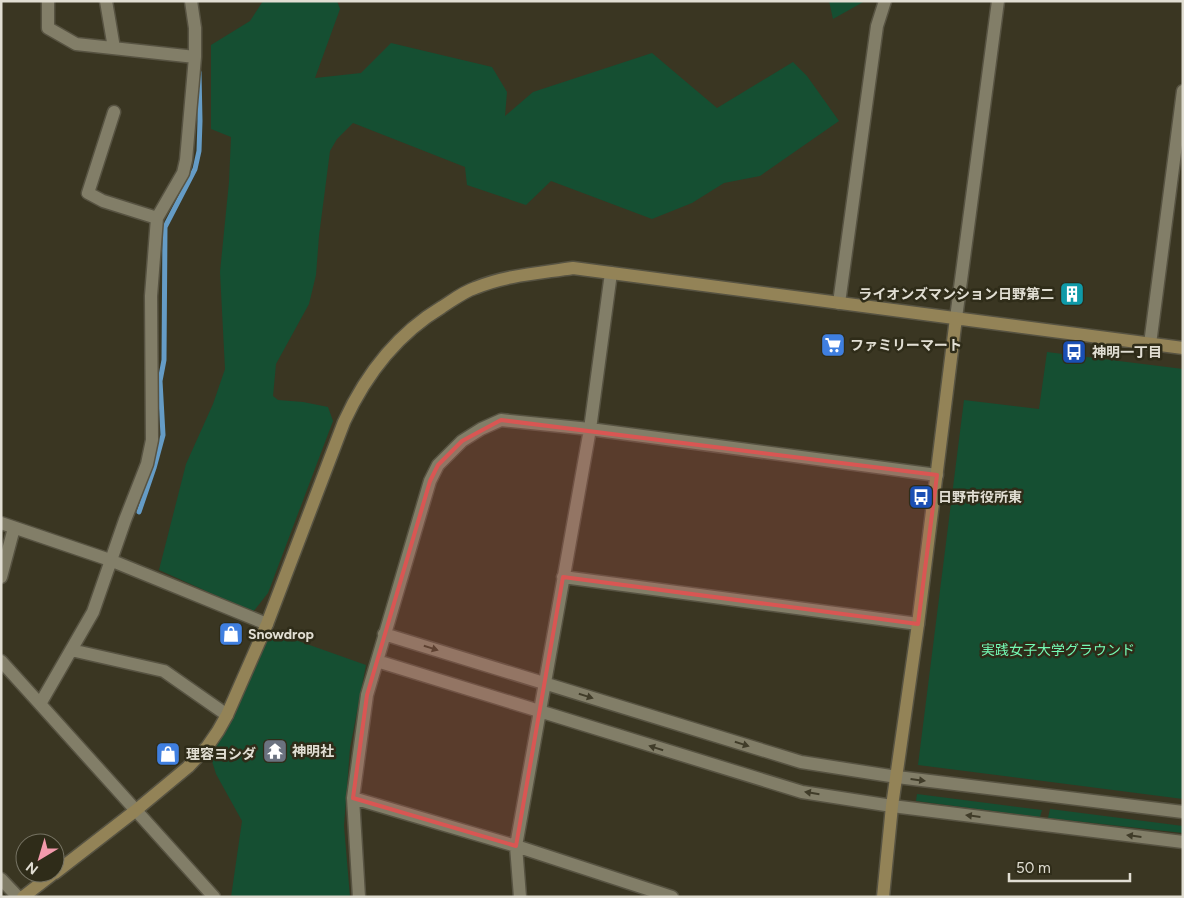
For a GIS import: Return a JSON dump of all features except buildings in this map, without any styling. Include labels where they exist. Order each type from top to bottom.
[{"type":"street","points":[[48,1],[48,28],[76,44],[195,57]]},
{"type":"street","points":[[106,1],[114,48]]},
{"type":"street","points":[[40,704],[93,612],[110,560],[147,464],[152,440],[152,296],[157,218],[183,173],[186,160],[195,57],[195,28],[191,1]]},
{"type":"street","points":[[839,303],[877,26],[885,1]]},
{"type":"street","points":[[883,897],[892,806],[918,624],[998,1]]},
{"type":"street","points":[[1150,344],[1183,91]]},
{"type":"street","points":[[114,112],[88,193],[103,201],[157,218]]},
{"type":"street","points":[[65,865],[188,767],[206,747],[227,715],[267,624],[344,422],[356,397],[367,379],[396,343],[428,315],[475,288],[499,280],[573,268],[1183,348]]},
{"type":"street","points":[[520,897],[516,846],[590,429],[611,273]]},
{"type":"street","points":[[359,897],[352,798],[367,695],[430,481],[438,465],[462,441],[481,429],[501,420],[590,429],[937,475]]},
{"type":"street","points":[[1,523],[110,560],[267,624]]},
{"type":"street","points":[[1,577],[14,528]]},
{"type":"street","points":[[563,577],[918,624]]},
{"type":"street","points":[[384,634],[800,762],[897,777],[1183,812]]},
{"type":"street","points":[[71,650],[164,671],[227,715]]},
{"type":"street","points":[[1,661],[214,897]]},
{"type":"street","points":[[376,662],[802,792],[892,806],[1183,842]]},
{"type":"street","points":[[352,798],[516,846],[669,896]]},
{"type":"street","points":[[1,879],[18,897]]},
{"type":"street","points":[[23,897],[42,883]]},
{"type":"highlighted area","points":[[501,420],[937,475],[918,624],[563,577],[516,846],[353,798],[367,695],[430,481],[438,465],[462,441]]},
{"type":"green space","points":[[263,1],[337,1],[340,9],[315,78],[361,73],[391,43],[492,67],[507,92],[505,116],[533,92],[652,53],[717,108],[793,62],[807,76],[839,121],[760,176],[724,183],[692,203],[652,219],[551,181],[526,205],[467,185],[465,167],[353,123],[337,139],[330,151],[316,275],[309,304],[276,364],[273,396],[278,400],[328,407],[333,421],[268,593],[253,612],[159,570],[186,464],[213,404],[225,369],[220,272],[229,182],[231,137],[211,129],[211,45],[250,21]]},
{"type":"green space","points":[[829,1],[865,1],[833,19]]},
{"type":"green space","name":"実践女子大学グラウンド","points":[[1047,352],[1183,369],[1183,799],[918,765],[964,400],[1039,409]]},
{"type":"green space","points":[[270,631],[366,665],[350,748],[344,826],[350,897],[231,897],[242,821],[216,774],[210,755]]},
{"type":"green space","points":[[917,794],[1042,810],[1040,817],[916,801]]},
{"type":"green space","points":[[1050,809],[1183,826],[1183,833],[1048,818]]},
{"type":"waterway","points":[[139,512],[163,435],[160,381],[164,360],[165,227],[195,169],[199,151],[199,72]]},
{"type":"place","name":"ライオンズマンション日野第二","points":[[1072,294]]},
{"type":"place","name":"ファミリーマート","points":[[833,345]]},
{"type":"place","name":"神明一丁目","points":[[1074,352]]},
{"type":"place","name":"日野市役所東","points":[[921,497]]},
{"type":"place","name":"Snowdrop","points":[[231,634]]},
{"type":"place","name":"神明社","points":[[275,751]]},
{"type":"place","name":"理容ヨシダ","points":[[168,754]]}]
